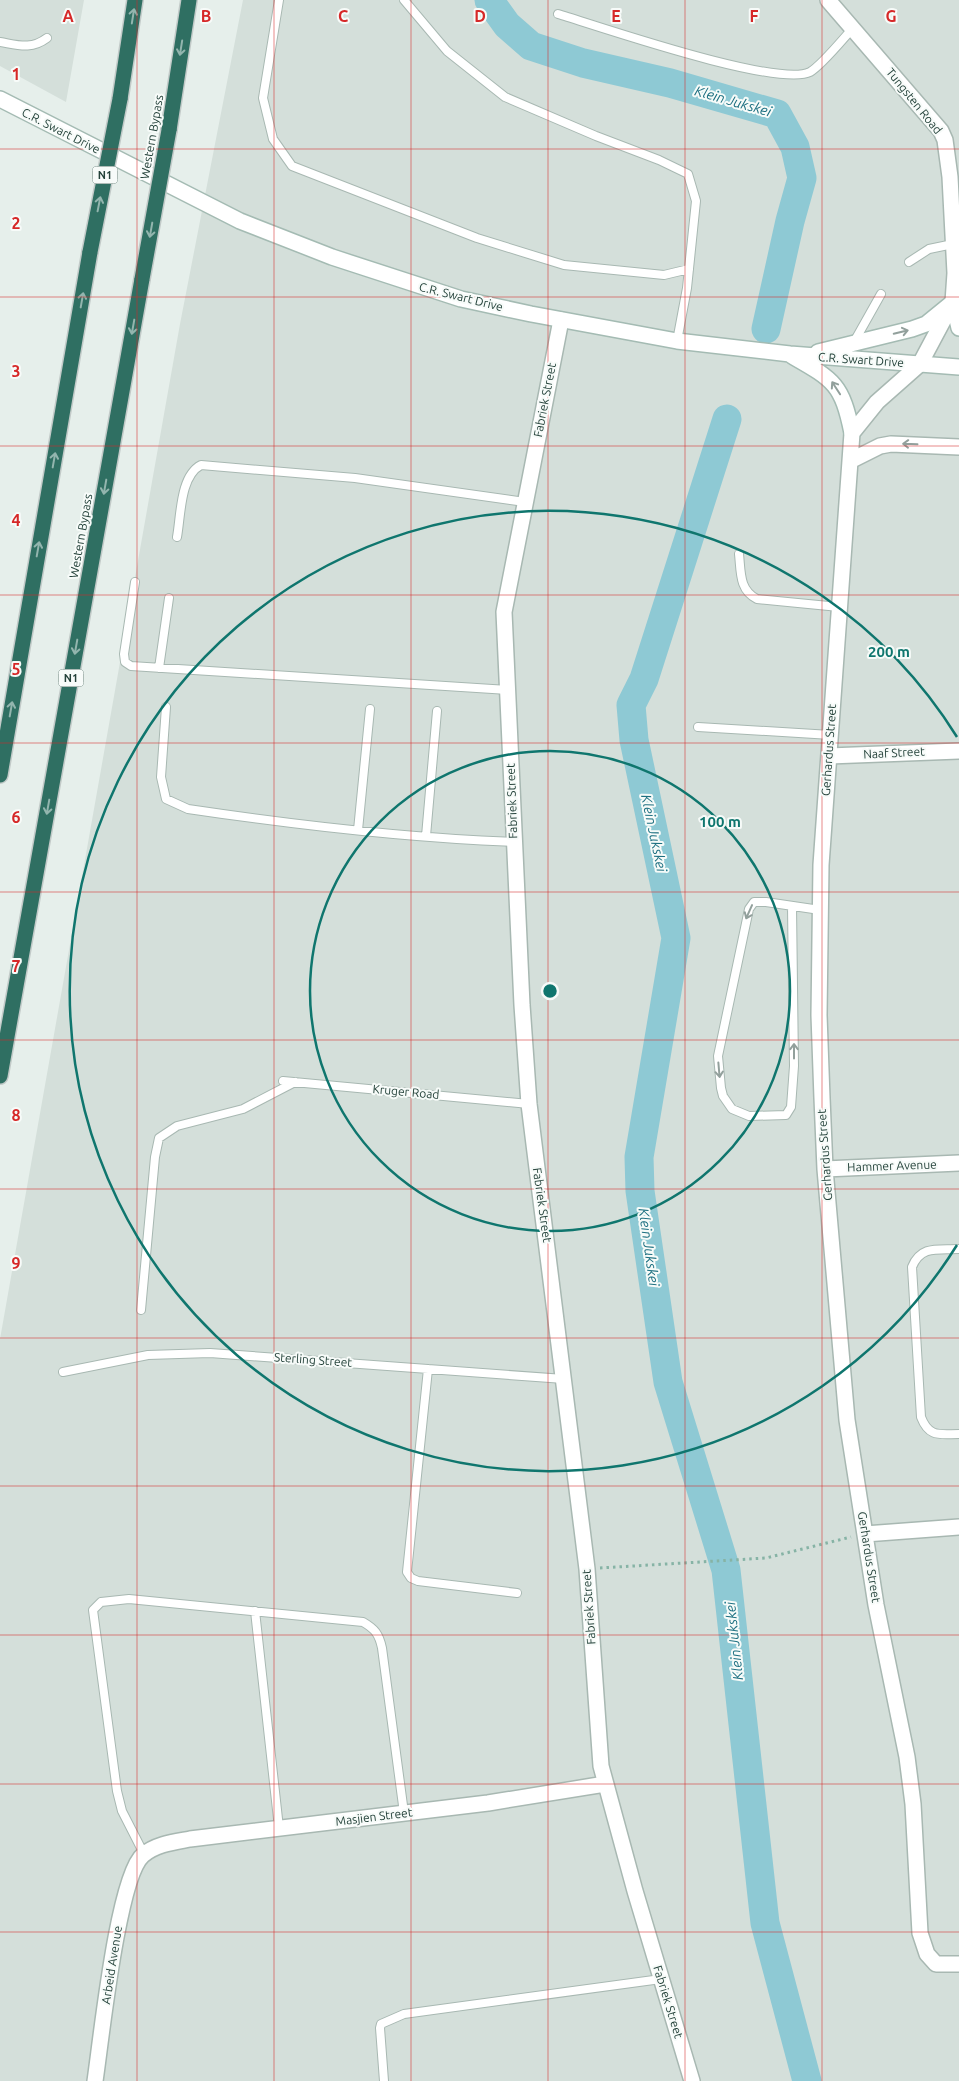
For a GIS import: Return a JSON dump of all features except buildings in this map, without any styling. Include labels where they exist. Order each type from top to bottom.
[{"type":"highway","name":"N1","points":[[0,775],[90,252],[120,99],[135,0]]},
{"type":"highway","name":"Western Bypass","points":[[0,1076],[169,130],[189,0]]},
{"type":"street","name":"Tungsten Road","points":[[828,0],[941,131],[945,140],[950,177],[955,273],[952,302],[920,364]]},
{"type":"street","name":"C.R. Swart Drive","points":[[0,99],[240,221],[332,257],[415,285],[461,298],[561,320],[677,340],[796,355],[959,367]]},
{"type":"street","points":[[796,355],[853,344],[912,329],[926,324],[952,302],[959,328]]},
{"type":"street","name":"Fabriek Street","points":[[561,320],[504,612],[514,842],[529,1104],[587,1569],[598,1738],[605,1784],[692,2081]]},
{"type":"street","name":"Gerhardus Street","points":[[796,355],[830,379],[847,409],[852,433],[852,460],[822,836],[819,1015],[825,1169],[847,1420],[876,1606],[907,1757],[913,1804],[920,1933],[927,1954],[936,1964],[959,1964]]},
{"type":"street","points":[[852,433],[877,402],[920,364]]},
{"type":"street","points":[[852,460],[880,446],[891,444],[959,447]]},
{"type":"street","name":"Naaf Street","points":[[829,756],[959,750]]},
{"type":"street","name":"Hammer Avenue","points":[[825,1169],[959,1163]]},
{"type":"street","points":[[865,1534],[959,1527]]},
{"type":"street","name":"Masjien Street","points":[[144,1854],[157,1847],[181,1841],[546,1795],[605,1784]]},
{"type":"street","name":"Arbeid Avenue","points":[[95,2081],[120,1915],[133,1869],[144,1854]]},
{"type":"lane","points":[[279,0],[263,98],[273,139],[292,166],[477,238],[564,265],[664,275],[689,269]]},
{"type":"lane","points":[[404,0],[447,51],[505,97],[596,136],[659,160],[688,174],[696,201],[689,269],[677,340]]},
{"type":"lane","points":[[558,14],[706,59],[783,75],[797,75],[810,72],[853,28]]},
{"type":"lane","points":[[0,42],[28,47],[36,45],[47,38]]},
{"type":"lane","points":[[909,262],[929,249],[953,244]]},
{"type":"lane","points":[[853,344],[881,294]]},
{"type":"lane","points":[[177,537],[187,481],[192,470],[201,465],[356,478],[525,502]]},
{"type":"lane","points":[[739,554],[742,584],[752,596],[758,599],[839,607]]},
{"type":"lane","points":[[135,582],[125,662],[131,666],[508,690]]},
{"type":"lane","points":[[159,668],[170,598]]},
{"type":"lane","points":[[166,707],[161,777],[166,799],[188,809],[358,830],[514,842]]},
{"type":"lane","points":[[358,830],[370,709]]},
{"type":"lane","points":[[426,836],[436,711]]},
{"type":"lane","points":[[698,727],[831,735]]},
{"type":"lane","points":[[792,906],[794,1066],[791,1107],[786,1115],[748,1116],[732,1109],[723,1096],[718,1056],[745,920],[750,906],[754,902],[766,902],[820,910]]},
{"type":"lane","name":"Kruger Road","points":[[283,1081],[529,1104]]},
{"type":"lane","points":[[141,1310],[155,1157],[160,1138],[165,1132],[177,1126],[243,1109],[295,1082]]},
{"type":"lane","points":[[959,1249],[926,1250],[917,1257],[912,1267],[922,1417],[925,1428],[935,1434],[959,1434]]},
{"type":"lane","name":"Sterling Street","points":[[63,1372],[148,1355],[190,1354],[263,1356],[564,1379]]},
{"type":"lane","points":[[428,1369],[407,1572],[418,1581],[517,1593]]},
{"type":"lane","points":[[144,1854],[122,1810],[117,1791],[93,1610],[101,1602],[130,1599],[363,1622],[373,1628],[379,1636],[382,1648],[404,1813]]},
{"type":"lane","points":[[254,1611],[279,1828]]},
{"type":"lane","points":[[384,2081],[380,2028],[381,2024],[391,2018],[455,2006],[661,1979]]},
{"type":"path","points":[[587,1569],[766,1558],[865,1534]]},
{"type":"shaded area","points":[[0,0],[84,0],[66,102],[0,66]]},
{"type":"shaded area","points":[[243,0],[959,0],[959,2081],[0,2081],[0,1339],[180,324]]},
{"type":"waterway","name":"Klein Jukskei","points":[[489,0],[507,25],[531,46],[583,63],[670,83],[777,114],[795,147],[802,178],[790,221],[766,329]]},
{"type":"waterway","name":"Klein Jukskei","points":[[727,419],[644,679],[631,705],[634,740],[676,938],[639,1157],[640,1191],[668,1382],[726,1570],[765,1923],[807,2081]]}]
